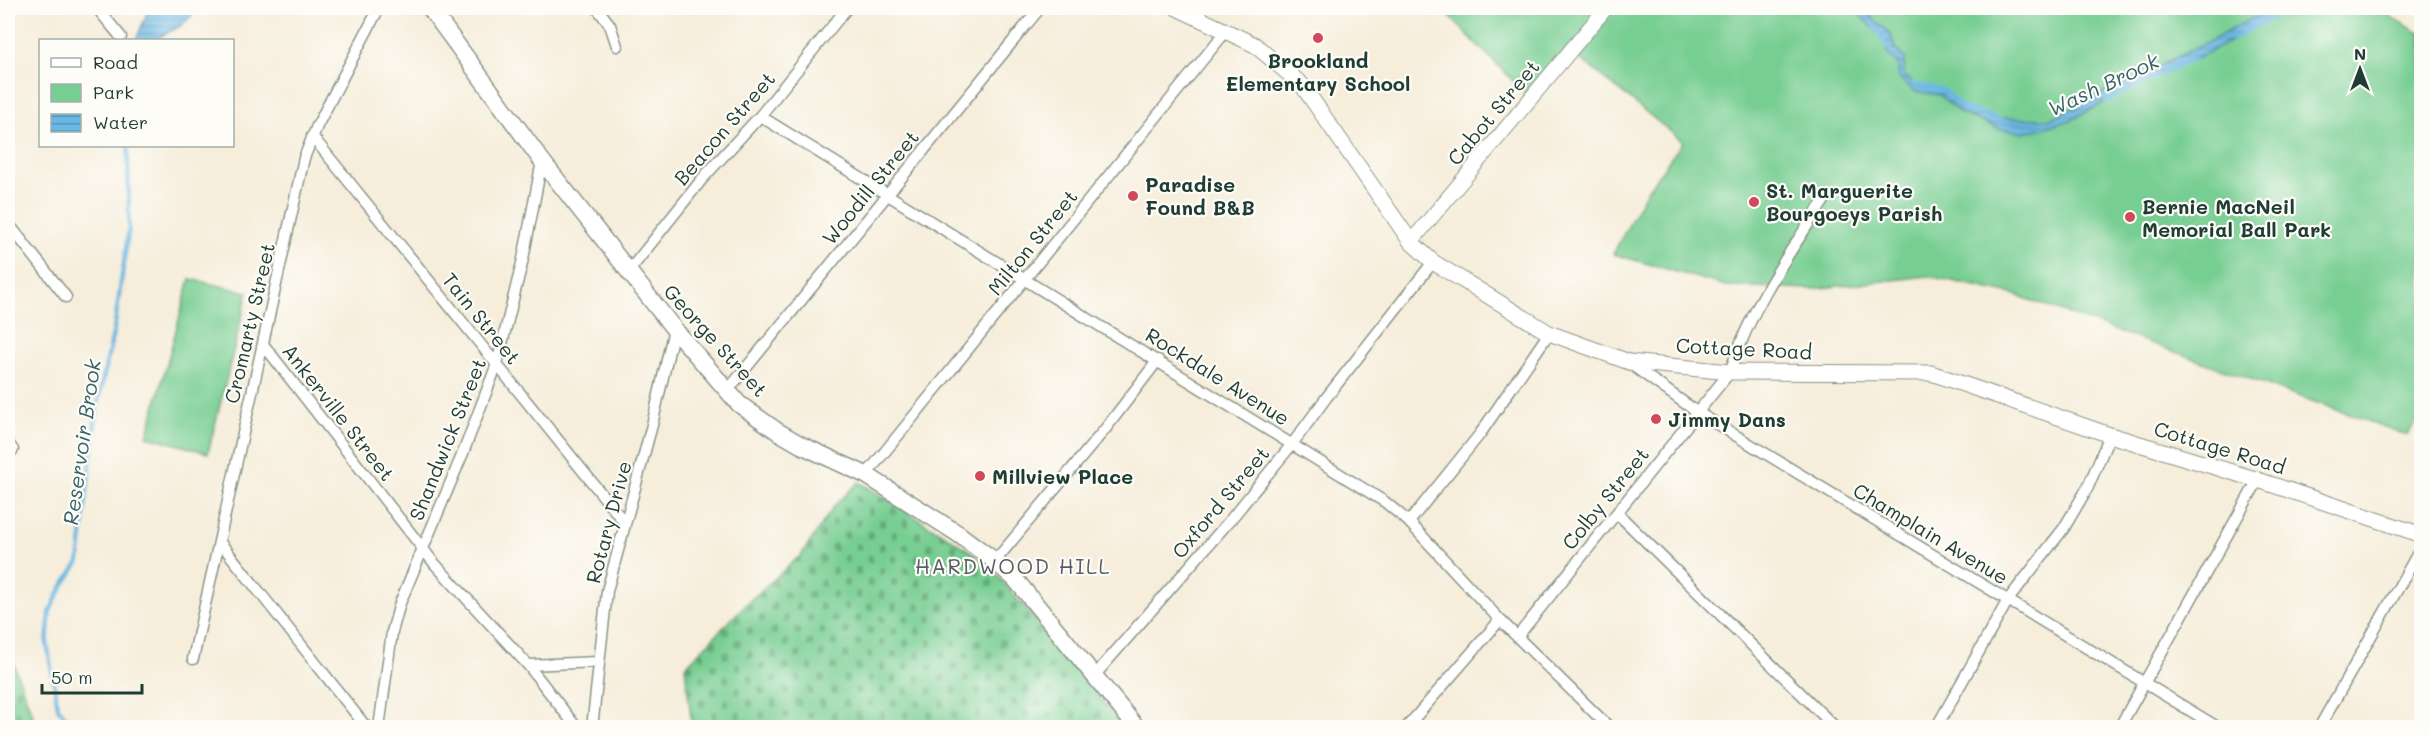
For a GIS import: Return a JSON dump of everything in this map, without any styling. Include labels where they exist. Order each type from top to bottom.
[{"type":"main road","name":"George Street","points":[[430,8],[542,161],[674,329],[739,404],[801,445],[866,475],[957,533],[995,561],[1014,579],[1137,728]]},
{"type":"main road","name":"Cottage Road","points":[[1177,8],[1194,11],[1226,31],[1255,45],[1302,85],[1411,242],[1433,262],[1549,333],[1629,362],[1730,372],[1931,373],[2110,435],[2258,480],[2421,535]]},
{"type":"street","points":[[97,8],[121,37]]},
{"type":"street","name":"Cromarty Street","points":[[193,659],[304,158],[312,136],[379,8]]},
{"type":"street","points":[[597,8],[610,25],[617,46]]},
{"type":"street","name":"Beacon Street","points":[[629,271],[703,178],[760,116],[847,8]]},
{"type":"street","name":"Woodill Street","points":[[728,390],[1040,8]]},
{"type":"street","name":"Cabot Street","points":[[1411,242],[1606,8]]},
{"type":"street","name":"Milton Street","points":[[866,475],[1226,31]]},
{"type":"street","name":"Rockdale Avenue","points":[[760,116],[1293,443],[1385,502],[1409,522],[1500,620],[1610,728]]},
{"type":"street","name":"Tain Street","points":[[312,136],[625,523]]},
{"type":"street","name":"Shandwick Street","points":[[379,728],[392,632],[402,596],[463,453],[496,364],[523,259],[542,161]]},
{"type":"street","name":"Colby Street","points":[[1517,637],[1730,372],[1741,338],[1753,312],[1827,196]]},
{"type":"street","points":[[8,223],[66,297]]},
{"type":"street","name":"Oxford Street","points":[[1095,675],[1232,519],[1433,262]]},
{"type":"street","name":"Rotary Drive","points":[[592,728],[608,591],[652,425],[674,329]]},
{"type":"street","points":[[1409,522],[1480,434],[1549,333]]},
{"type":"street","name":"Ankerville Street","points":[[263,344],[422,548],[528,665],[577,728]]},
{"type":"street","points":[[995,561],[1106,428],[1158,360]]},
{"type":"street","name":"Champlain Avenue","points":[[1629,362],[1697,412],[2219,728]]},
{"type":"street","points":[[1936,728],[2008,600],[2064,528],[2088,487],[2110,435]]},
{"type":"street","points":[[2119,728],[2258,480]]},
{"type":"street","points":[[1617,513],[1836,728]]},
{"type":"street","points":[[219,542],[367,728]]},
{"type":"street","points":[[2319,728],[2421,546]]},
{"type":"street","points":[[1406,728],[1500,620]]},
{"type":"street","points":[[528,665],[598,662]]},
{"type":"street","points":[[1592,728],[1600,718]]},
{"type":"green space","points":[[1448,8],[2376,8],[2421,34],[2421,415],[2407,435],[2013,294],[1928,276],[1813,289],[1726,286],[1613,254],[1648,189],[1683,142],[1568,49],[1526,94],[1448,15]]},
{"type":"green space","points":[[190,279],[248,292],[208,453],[147,436]]},
{"type":"green space","points":[[859,482],[966,548],[991,568],[1080,673],[1122,727],[692,727],[685,667],[745,605],[802,554],[835,505]]},
{"type":"green space","points":[[8,649],[37,727],[8,727]]},
{"type":"water","points":[[149,8],[199,8],[181,26],[158,39],[136,39]]},
{"type":"water","points":[[1842,8],[1862,8],[1891,35],[1895,49],[1905,58],[1904,75],[1917,87],[1942,89],[1962,107],[1991,118],[2050,119],[2216,38],[2270,8],[2290,8],[2212,51],[2157,75],[2071,120],[2023,132],[2000,129],[1960,113],[1940,95],[1914,91],[1899,78],[1898,64],[1887,54],[1880,34],[1857,10],[1847,13]]},
{"type":"waterway","name":"Wash Brook","points":[[1839,8],[1847,13],[1858,8]]},
{"type":"waterway","name":"Wash Brook","points":[[2233,39],[2290,8]]},
{"type":"waterway","name":"Wash Brook","points":[[1874,26],[1888,48]]},
{"type":"waterway","name":"Wash Brook","points":[[2106,101],[2194,59]]},
{"type":"waterway","name":"Wash Brook","points":[[1912,84],[1942,89],[1962,107],[2000,119]]},
{"type":"waterway","name":"Reservoir Brook","points":[[76,728],[58,708],[47,643],[50,611],[62,587],[79,562],[97,407],[115,324],[129,227],[128,147]]},
{"type":"place","name":"Brookland Elementary School","points":[[1318,38]]},
{"type":"place","name":"Paradise Found B&B","points":[[1133,196]]},
{"type":"place","name":"St. Marguerite Bourgoeys Parish","points":[[1754,202]]},
{"type":"place","name":"Bernie MacNeil Memorial Ball Park","points":[[2130,217]]},
{"type":"place","name":"Jimmy Dans","points":[[1656,419]]},
{"type":"place","name":"Millview Place","points":[[980,476]]},
{"type":"district","name":"HARDWOOD HILL","points":[[1013,565]]}]
